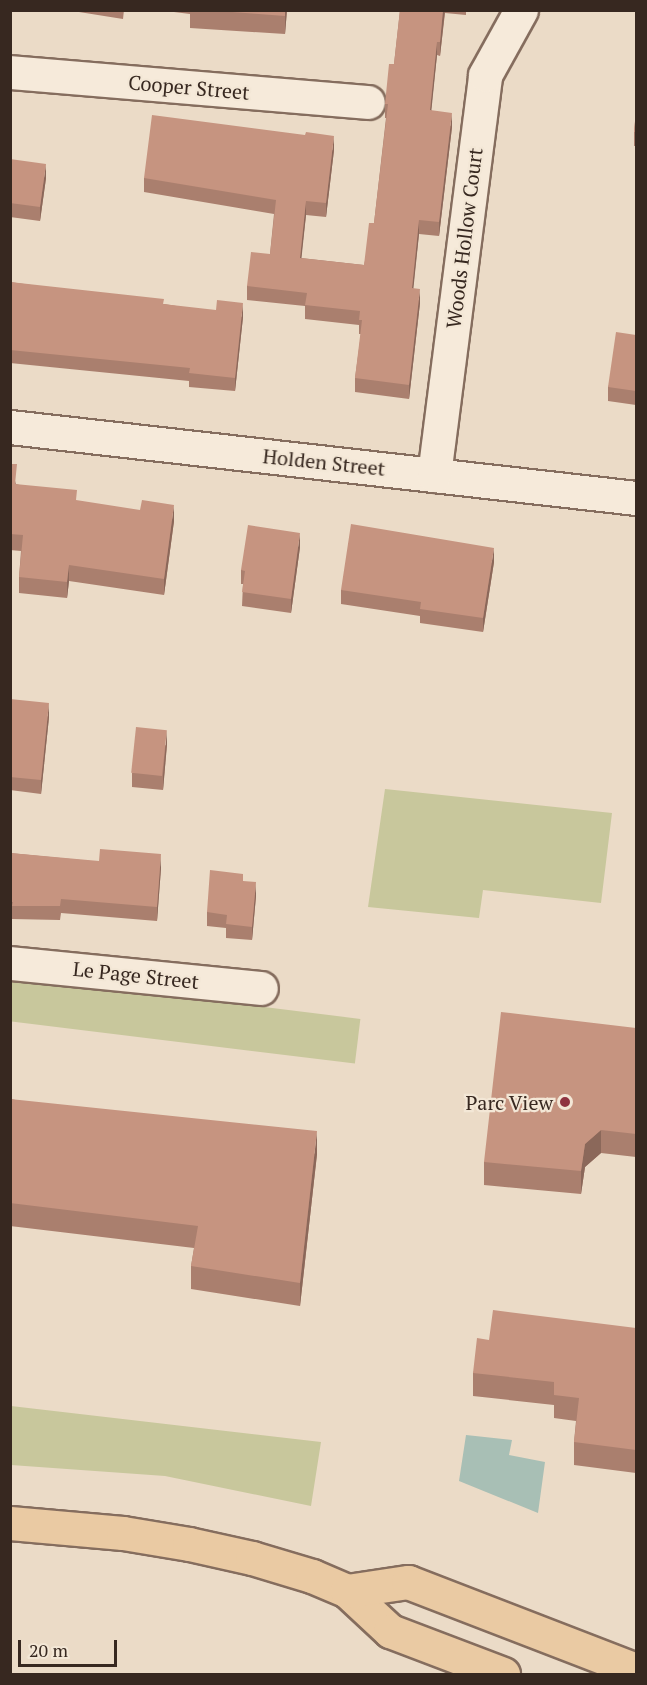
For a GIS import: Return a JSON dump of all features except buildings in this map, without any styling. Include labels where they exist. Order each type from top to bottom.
[{"type":"main road","points":[[10,1522],[123,1533],[189,1544],[252,1558],[312,1576],[347,1591],[390,1631],[503,1674]]},
{"type":"main road","points":[[347,1591],[408,1582],[636,1670]]},
{"type":"street","name":"Woods Hollow Court","points":[[434,475],[485,75],[521,10]]},
{"type":"street","name":"Cooper Street","points":[[10,72],[368,102]]},
{"type":"street","name":"Holden Street","points":[[10,427],[636,498]]},
{"type":"street","name":"Le Page Street","points":[[10,963],[261,988]]},
{"type":"green space","points":[[385,789],[612,813],[601,903],[483,890],[479,918],[368,907]]},
{"type":"green space","points":[[11,976],[360,1019],[355,1064],[10,1021]]},
{"type":"green space","points":[[11,1406],[321,1442],[311,1506],[165,1476],[11,1465]]},
{"type":"shaded area","points":[[466,1435],[512,1440],[509,1455],[545,1462],[538,1513],[459,1481]]},
{"type":"place","name":"Parc View","points":[[565,1102]]}]
